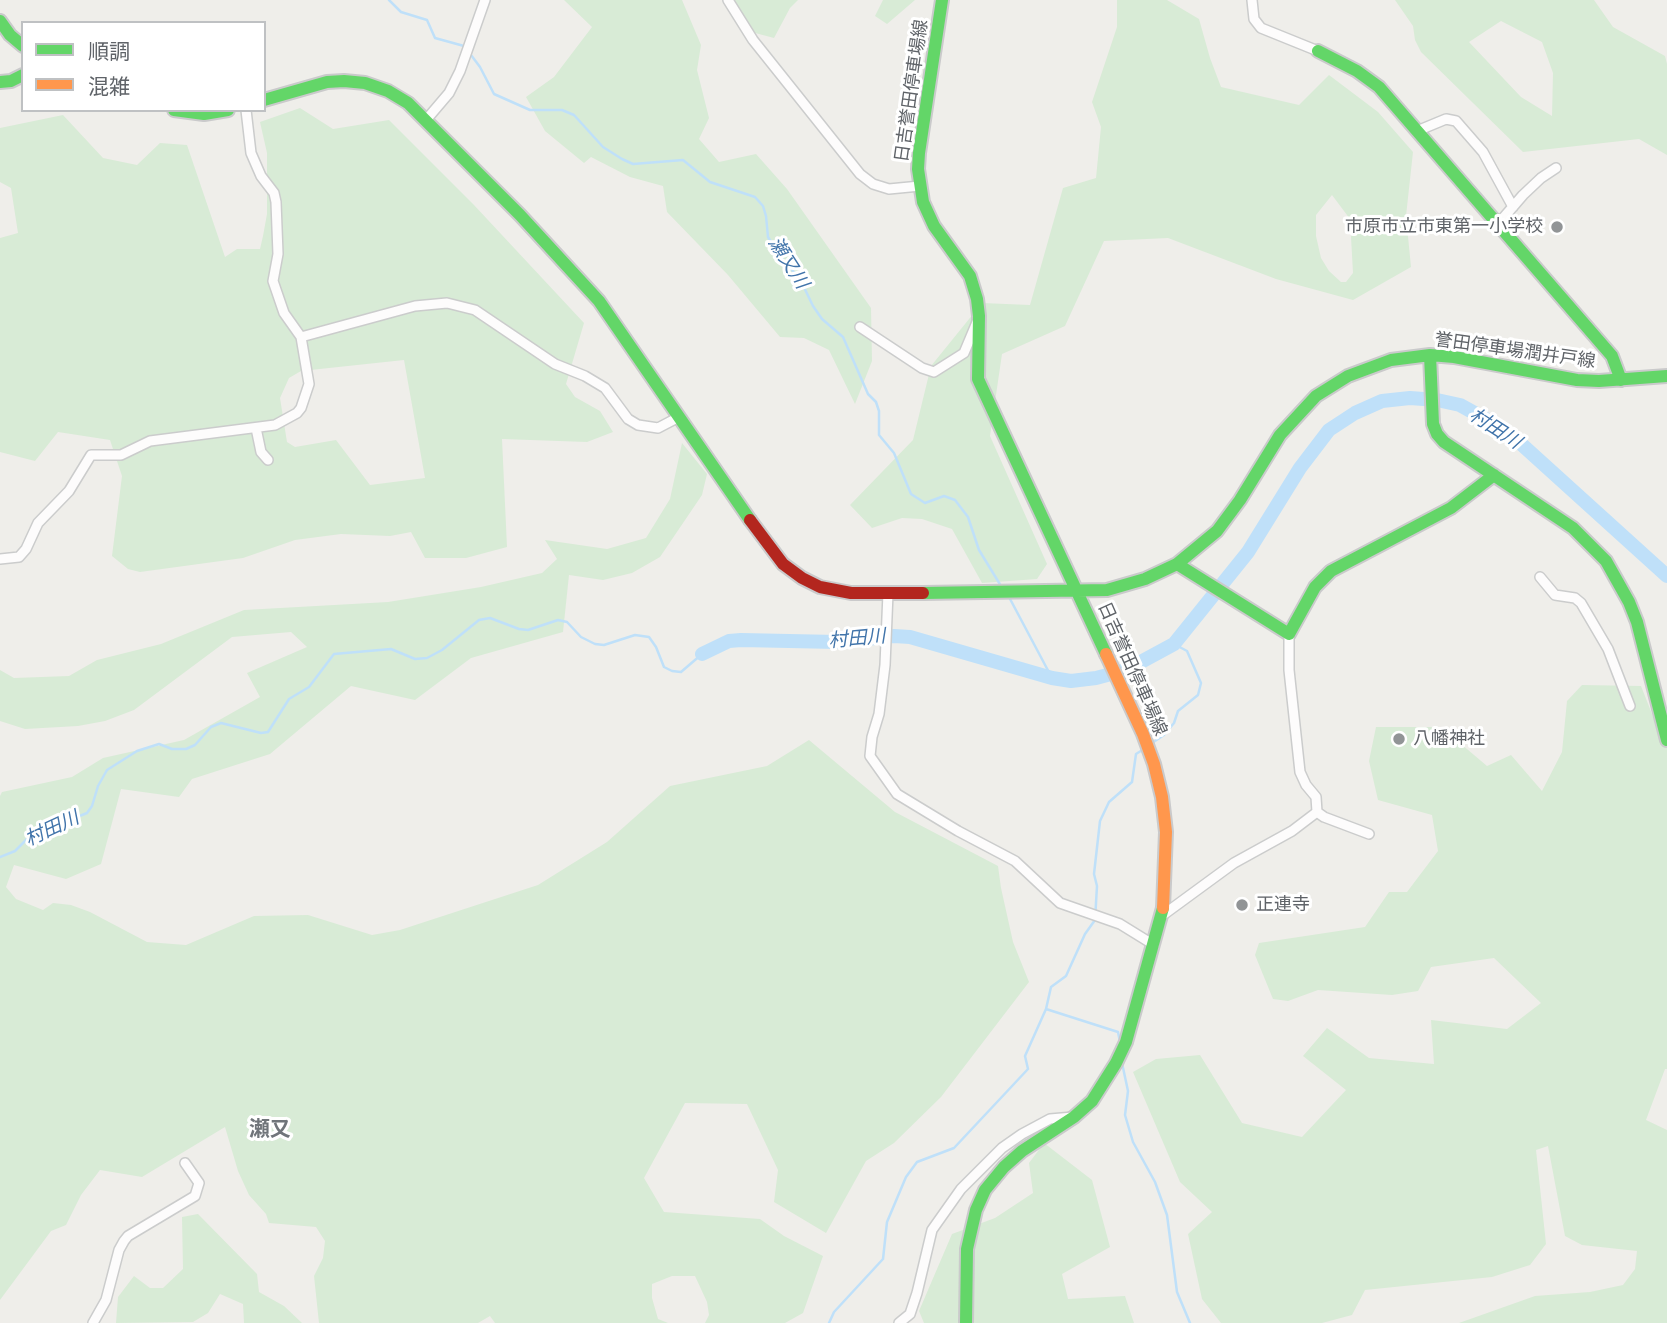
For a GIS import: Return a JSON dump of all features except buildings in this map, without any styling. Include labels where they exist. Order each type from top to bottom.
[{"type":"street","points":[[426,120],[449,93],[460,71],[485,0]]},
{"type":"street","points":[[728,0],[753,40],[860,174],[873,184],[889,190],[920,186]]},
{"type":"street","name":"日吉誉田停車場線","points":[[942,0],[918,169],[928,218],[970,276],[979,316],[978,379],[1128,701],[1154,764],[1162,797],[1166,832],[1163,915],[1135,1016],[1116,1063],[1092,1101],[1074,1117],[1022,1151],[985,1190],[976,1210],[967,1249],[966,1323]]},
{"type":"street","points":[[1252,0],[1254,19],[1261,28],[1318,51],[1357,71],[1379,87],[1612,356],[1620,380]]},
{"type":"street","points":[[0,21],[21,44]]},
{"type":"street","points":[[0,82],[21,76]]},
{"type":"street","name":"誉田停車場潤井戸線","points":[[266,99],[327,82],[365,83],[388,91],[408,103],[520,215],[599,301],[768,547],[783,564],[820,587],[851,593],[1107,590],[1124,587],[1177,564],[1206,542],[1227,519],[1280,435],[1316,396],[1348,376],[1406,357],[1430,355],[1471,360],[1558,377],[1599,381],[1667,376]]},
{"type":"street","points":[[189,112],[216,112]]},
{"type":"street","points":[[0,559],[19,557],[26,549],[38,523],[69,491],[91,455],[121,455],[150,441],[256,428],[282,422],[297,413],[304,402],[309,384],[301,337],[284,313],[273,281],[278,254],[276,202],[274,193],[261,176],[251,152],[246,112]]},
{"type":"street","points":[[1418,131],[1446,119],[1456,121],[1483,152],[1513,207]]},
{"type":"street","points":[[1498,223],[1542,178],[1556,168]]},
{"type":"street","points":[[301,337],[415,306],[447,303],[475,310],[555,364],[586,376],[605,388],[628,419],[638,425],[658,428],[679,417]]},
{"type":"street","points":[[860,327],[922,368],[934,372],[964,353],[979,316]]},
{"type":"street","points":[[1430,355],[1433,424],[1437,434],[1444,442],[1573,528],[1606,561],[1637,622],[1667,740]]},
{"type":"street","points":[[256,428],[261,452],[268,460]]},
{"type":"street","points":[[1317,812],[1316,797],[1300,772],[1289,670],[1289,634],[1315,587],[1331,571],[1451,508],[1494,475]]},
{"type":"street","points":[[1177,564],[1289,634]]},
{"type":"street","points":[[1540,576],[1555,595],[1560,598],[1575,598],[1581,603],[1608,649],[1630,706]]},
{"type":"street","points":[[888,593],[885,665],[870,756],[897,794],[1015,861],[1060,903],[1120,924],[1154,945]]},
{"type":"street","points":[[1317,812],[1369,834]]},
{"type":"street","points":[[1163,915],[1234,863],[1292,831],[1317,812]]},
{"type":"street","points":[[899,1323],[910,1314],[932,1230],[961,1189],[1012,1141],[1050,1119],[1074,1117]]},
{"type":"street","points":[[93,1323],[106,1300],[119,1250],[128,1236],[195,1196],[199,1183],[185,1163]]},
{"type":"green space","points":[[564,0],[682,0],[701,45],[697,70],[709,118],[699,139],[719,162],[756,154],[787,189],[871,308],[872,361],[855,404],[829,350],[804,338],[780,337],[728,275],[667,212],[663,186],[630,177],[591,157],[584,163],[545,131],[526,97],[554,77],[592,27]]},
{"type":"green space","points":[[729,0],[798,0],[790,8],[774,38],[744,30]]},
{"type":"green space","points":[[883,0],[915,0],[887,24],[875,16]]},
{"type":"green space","points":[[1117,0],[1167,0],[1199,19],[1221,87],[1299,105],[1329,75],[1378,112],[1413,152],[1406,216],[1411,267],[1353,300],[1276,279],[1168,238],[1104,241],[1065,326],[1002,354],[990,436],[1047,564],[1037,579],[982,583],[952,529],[922,519],[902,518],[872,528],[850,505],[913,440],[931,366],[982,303],[1030,305],[1063,188],[1096,178],[1101,127],[1092,102],[1117,27]],"holes":[[[1332,195],[1350,219],[1353,273],[1346,282],[1341,282],[1329,271],[1321,258],[1316,236],[1316,215]]]},
{"type":"green space","points":[[1395,0],[1594,0],[1613,27],[1665,56],[1667,155],[1639,139],[1523,152],[1421,52],[1415,40],[1413,26]],"holes":[[[1501,21],[1542,42],[1553,73],[1552,116],[1521,97],[1469,42]]]},
{"type":"green space","points":[[300,108],[333,129],[389,120],[474,205],[584,323],[566,384],[575,397],[600,411],[613,432],[587,442],[502,439],[507,547],[466,558],[425,558],[411,532],[390,536],[341,534],[295,540],[243,558],[140,572],[128,569],[112,556],[122,476],[110,440],[58,432],[35,461],[0,452],[0,238],[18,233],[11,188],[0,182],[0,128],[63,115],[103,158],[137,165],[160,143],[187,145],[225,257],[237,249],[260,249],[267,214],[267,153],[260,122]],"holes":[[[404,360],[425,478],[370,485],[336,440],[295,447],[287,442],[280,398],[289,378],[301,371]]]},
{"type":"green space","points":[[682,443],[707,474],[702,495],[660,557],[632,573],[603,580],[569,575],[563,632],[471,658],[415,700],[351,686],[270,754],[192,779],[179,797],[121,789],[101,864],[66,879],[14,865],[6,887],[16,899],[43,910],[53,903],[71,905],[147,942],[186,945],[254,916],[308,915],[372,935],[400,930],[538,885],[607,842],[670,786],[767,766],[809,740],[895,812],[998,866],[1013,942],[1029,982],[941,1097],[894,1143],[866,1161],[826,1233],[774,1202],[778,1170],[747,1104],[685,1103],[644,1178],[664,1212],[760,1219],[784,1236],[823,1256],[803,1313],[785,1323],[705,1323],[709,1315],[707,1302],[695,1276],[672,1276],[652,1284],[652,1298],[658,1319],[668,1323],[495,1323],[490,1316],[478,1323],[319,1323],[314,1276],[323,1258],[325,1241],[316,1227],[269,1223],[266,1214],[249,1195],[238,1171],[225,1127],[142,1177],[100,1170],[81,1195],[66,1225],[51,1231],[0,1300],[0,796],[2,792],[72,777],[103,758],[184,740],[260,697],[247,673],[307,647],[291,632],[232,637],[134,710],[105,721],[78,726],[25,729],[0,721],[0,670],[14,678],[69,676],[97,660],[161,644],[244,610],[388,602],[481,587],[542,573],[557,559],[545,540],[607,549],[646,538],[670,499]]},
{"type":"green space","points":[[1582,685],[1641,686],[1654,719],[1667,724],[1667,1069],[1646,1120],[1667,1130],[1667,1323],[1459,1323],[1535,1296],[1590,1292],[1623,1285],[1635,1269],[1637,1251],[1582,1245],[1565,1236],[1548,1146],[1536,1150],[1546,1244],[1530,1265],[1492,1277],[1365,1290],[1352,1315],[1322,1323],[1221,1323],[1202,1299],[1188,1234],[1212,1212],[1180,1182],[1133,1072],[1156,1059],[1200,1055],[1242,1123],[1302,1137],[1346,1090],[1303,1056],[1327,1028],[1369,1058],[1434,1064],[1431,1020],[1507,1029],[1541,1003],[1494,958],[1431,967],[1418,991],[1392,995],[1318,990],[1288,1001],[1273,999],[1255,955],[1259,943],[1365,927],[1389,892],[1407,892],[1438,851],[1432,815],[1378,800],[1369,761],[1376,727],[1441,727],[1487,766],[1511,755],[1542,791],[1562,752],[1567,701]]},
{"type":"green space","points":[[1044,1143],[1092,1180],[1110,1247],[1062,1274],[1068,1299],[1125,1296],[1134,1323],[924,1323],[919,1311],[952,1234],[995,1218],[1033,1193],[1029,1163]]},
{"type":"green space","points":[[198,1214],[257,1274],[259,1292],[284,1306],[302,1323],[244,1323],[243,1304],[220,1294],[208,1313],[193,1322],[116,1323],[118,1297],[134,1276],[150,1288],[163,1288],[183,1269],[182,1217]]},
{"type":"waterway","name":"瀬又川","points":[[389,0],[401,12],[427,20],[435,38],[464,46]]},
{"type":"waterway","name":"瀬又川","points":[[468,51],[494,94],[530,110],[562,110],[574,115],[603,147],[633,164],[683,160],[710,182],[755,197],[763,206],[768,237],[778,254],[800,279],[822,319],[843,337],[868,394],[876,402],[879,411],[879,435],[894,453],[911,494],[925,503],[944,496],[955,500],[968,517],[979,550],[1001,586]]},
{"type":"waterway","name":"村田川","points":[[702,654],[729,641],[837,642],[894,636],[910,637],[1052,678],[1071,681],[1126,670],[1174,644],[1248,552],[1300,468],[1329,430],[1355,413],[1382,401],[1410,398],[1460,405],[1498,426],[1667,576]]},
{"type":"waterway","name":"瀬又川","points":[[1009,597],[1052,678]]},
{"type":"waterway","name":"村田川","points":[[0,857],[15,851],[30,836],[87,813],[107,770],[137,751],[159,744],[172,749],[186,749],[195,745],[211,727],[221,723],[261,733],[268,732],[289,699],[309,687],[334,654],[391,649],[415,659],[427,658],[442,650],[479,620],[490,618],[528,630],[558,620],[567,622],[581,637],[595,644],[604,645],[635,635],[649,637],[664,667],[672,671],[681,672],[702,654]]},
{"type":"waterway","points":[[1152,743],[1164,735],[1174,723],[1178,711],[1198,695],[1201,683],[1187,651],[1174,644]]},
{"type":"waterway","points":[[829,1323],[834,1312],[883,1259],[887,1222],[906,1177],[917,1162],[954,1148],[1028,1069],[1025,1056],[1046,1009],[1051,987],[1066,976],[1085,934],[1095,920],[1097,886],[1094,874],[1100,821],[1109,802],[1132,782],[1136,754],[1144,749]]},
{"type":"waterway","points":[[1046,1009],[1118,1032],[1120,1042]]},
{"type":"waterway","points":[[1122,1063],[1128,1091],[1125,1115],[1133,1142],[1155,1182],[1167,1215],[1177,1292],[1190,1323]]},
{"type":"traffic: fast","points":[[942,0],[919,153],[918,169],[923,202],[934,226],[970,276],[979,316],[978,379],[1106,654]]},
{"type":"traffic: fast","points":[[0,21],[21,44]]},
{"type":"traffic: fast","points":[[1318,51],[1357,71],[1379,87],[1612,356],[1621,380]]},
{"type":"traffic: fast","points":[[0,82],[21,76]]},
{"type":"traffic: fast","points":[[266,99],[327,82],[344,81],[365,83],[388,91],[408,103],[520,215],[599,301],[750,520]]},
{"type":"traffic: fast","points":[[189,112],[216,112]]},
{"type":"traffic: fast","points":[[923,593],[1107,590],[1145,579],[1177,564],[1217,531],[1240,500],[1280,435],[1316,396],[1348,376],[1391,360],[1430,355],[1454,357],[1577,380],[1667,376]]},
{"type":"traffic: fast","points":[[1430,355],[1433,424],[1437,434],[1444,442],[1573,528],[1606,561],[1637,622],[1667,740]]},
{"type":"traffic: fast","points":[[1177,564],[1289,634],[1315,587],[1331,571],[1451,508],[1494,475]]},
{"type":"traffic: fast","points":[[966,1323],[967,1249],[976,1210],[985,1190],[1022,1151],[1074,1117],[1092,1101],[1116,1063],[1126,1042],[1163,908]]},
{"type":"traffic: slow","points":[[1106,654],[1143,734],[1162,797],[1166,832],[1163,908]]},
{"type":"traffic: jam","points":[[750,520],[783,564],[820,587],[851,593],[923,593]]},
{"type":"place","name":"市原市立市東第一小学校","points":[[1557,227]]},
{"type":"place","name":"八幡神社","points":[[1399,739]]},
{"type":"place","name":"正連寺","points":[[1242,905]]},
{"type":"district","name":"瀬又","points":[[270,1130]]}]
